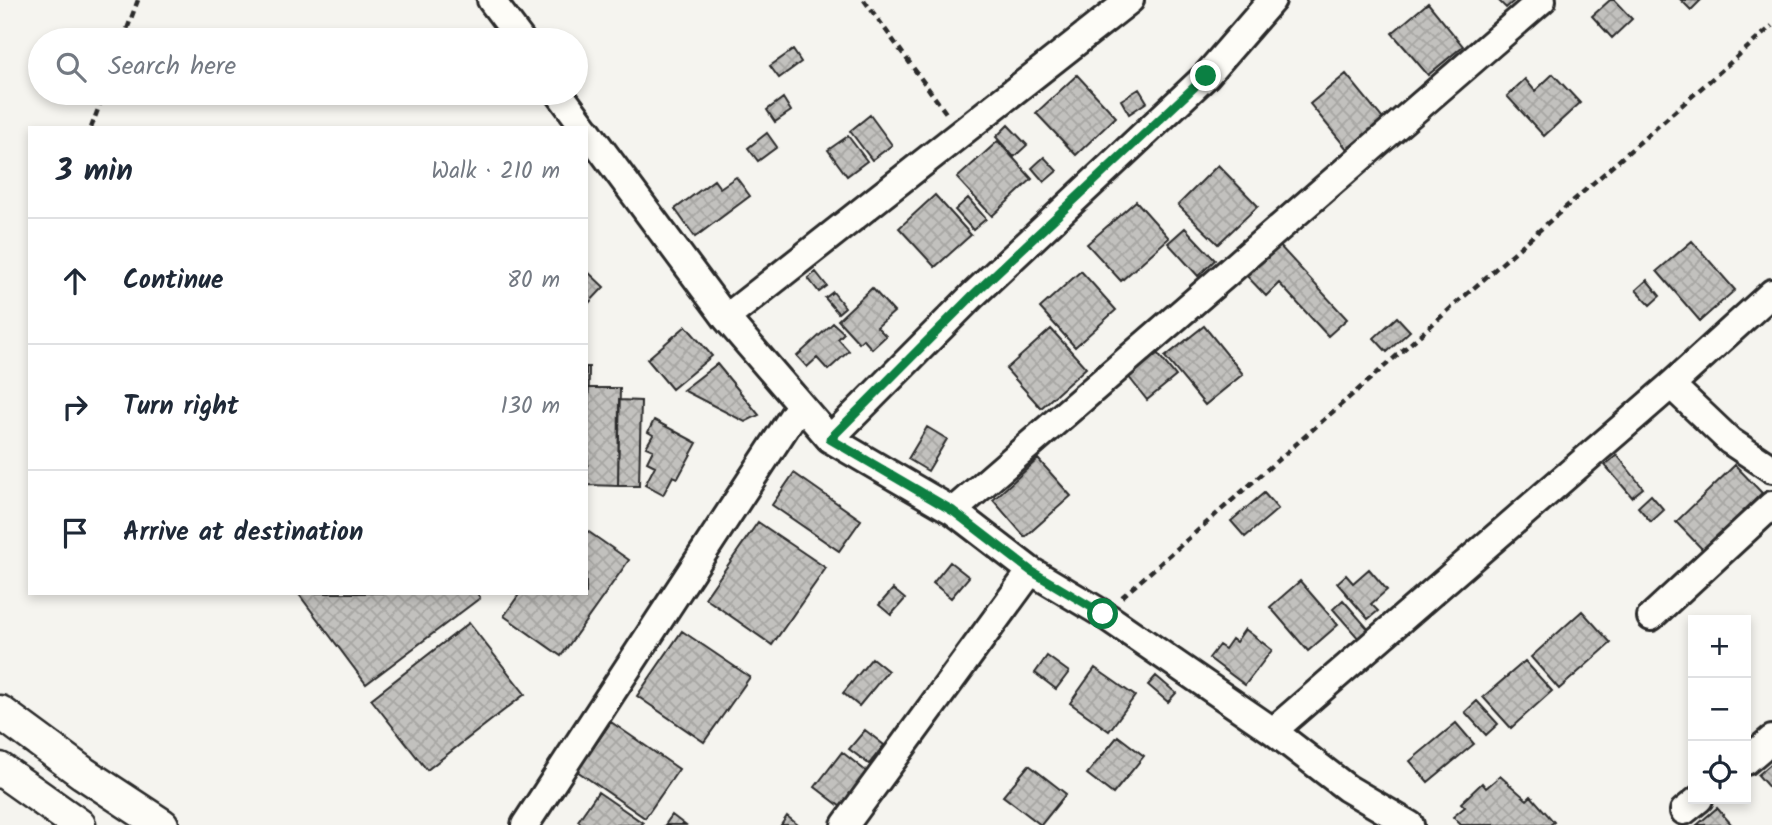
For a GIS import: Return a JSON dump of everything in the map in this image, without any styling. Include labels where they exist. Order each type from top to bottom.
[{"type":"main road","points":[[0,712],[83,773],[162,825]]},
{"type":"main road","points":[[0,769],[79,825]]},
{"type":"street","points":[[491,0],[512,28]]},
{"type":"street","points":[[726,318],[1130,0]]},
{"type":"street","points":[[830,439],[973,295],[1206,76],[1272,0]]},
{"type":"street","points":[[953,511],[1542,0]]},
{"type":"street","points":[[568,105],[584,126]]},
{"type":"street","points":[[588,131],[726,318],[830,439],[953,511],[1031,571],[1103,614],[1273,731],[1347,788],[1410,825]]},
{"type":"street","points":[[1273,731],[1671,385],[1772,293]]},
{"type":"street","points":[[1671,385],[1730,441],[1772,469]]},
{"type":"street","points":[[526,825],[800,405]]},
{"type":"street","points":[[1651,617],[1772,505]]},
{"type":"street","points":[[845,825],[1031,571]]},
{"type":"street","points":[[1751,757],[1772,739]]},
{"type":"path","points":[[128,28],[138,0]]},
{"type":"path","points":[[864,0],[960,134]]},
{"type":"path","points":[[1103,614],[1772,26]]},
{"type":"path","points":[[92,126],[100,105]]},
{"type":"building","points":[[1498,0],[1515,0],[1506,8]]},
{"type":"building","points":[[1610,0],[1614,0],[1632,19],[1612,38],[1592,16]]},
{"type":"building","points":[[1681,0],[1701,0],[1691,10]]},
{"type":"building","points":[[1428,3],[1463,46],[1428,75],[1392,33]]},
{"type":"building","points":[[793,50],[801,62],[779,78],[770,66]]},
{"type":"building","points":[[1346,74],[1383,119],[1347,149],[1310,104]]},
{"type":"building","points":[[1553,74],[1580,103],[1544,136],[1507,96],[1525,79],[1535,91]]},
{"type":"building","points":[[1077,75],[1116,117],[1076,155],[1036,113]]},
{"type":"building","points":[[1139,89],[1147,102],[1129,114],[1121,100]]},
{"type":"building","points":[[783,98],[791,111],[775,122],[767,110]]},
{"type":"building","points":[[870,115],[892,145],[872,160],[850,131]]},
{"type":"building","points":[[1008,125],[1027,145],[1014,157],[996,137]]},
{"type":"building","points":[[767,133],[777,147],[758,161],[748,148]]},
{"type":"building","points":[[848,136],[867,161],[847,176],[828,150]]},
{"type":"building","points":[[998,141],[1032,179],[992,216],[957,178]]},
{"type":"building","points":[[1044,157],[1057,171],[1044,182],[1032,168]]},
{"type":"building","points":[[1218,165],[1258,206],[1218,244],[1178,205]]},
{"type":"building","points":[[736,177],[750,196],[695,237],[675,209],[714,180],[720,188]]},
{"type":"building","points":[[935,195],[971,235],[935,267],[899,228]]},
{"type":"building","points":[[968,198],[986,219],[973,230],[955,210]]},
{"type":"building","points":[[1136,201],[1169,238],[1121,281],[1087,244]]},
{"type":"building","points":[[1185,228],[1215,260],[1198,276],[1168,243]]},
{"type":"building","points":[[1692,241],[1735,290],[1700,321],[1657,271]]},
{"type":"building","points":[[1278,244],[1347,319],[1328,336],[1279,283],[1266,296],[1245,274]]},
{"type":"building","points":[[1081,271],[1116,310],[1075,347],[1040,308]]},
{"type":"building","points":[[588,272],[604,287],[588,304]]},
{"type":"building","points":[[816,272],[827,286],[819,292],[808,278]]},
{"type":"building","points":[[1647,280],[1660,296],[1650,305],[1636,290]]},
{"type":"building","points":[[872,288],[894,312],[877,327],[886,336],[872,349],[863,339],[859,343],[838,320]]},
{"type":"building","points":[[833,292],[845,307],[838,313],[825,298]]},
{"type":"building","points":[[1397,317],[1410,331],[1387,352],[1374,338]]},
{"type":"building","points":[[833,323],[844,333],[838,339],[849,351],[828,370],[817,358],[807,367],[797,356]]},
{"type":"building","points":[[686,326],[712,356],[672,389],[647,359]]},
{"type":"building","points":[[1204,326],[1243,374],[1205,405],[1165,357]]},
{"type":"building","points":[[1051,329],[1086,368],[1041,408],[1006,369]]},
{"type":"building","points":[[1157,353],[1176,376],[1147,400],[1128,376]]},
{"type":"building","points":[[717,364],[759,415],[745,422],[683,390]]},
{"type":"building","points":[[588,367],[589,367],[588,434]]},
{"type":"building","points":[[588,388],[620,388],[618,486],[588,485]]},
{"type":"building","points":[[619,400],[641,401],[639,486],[618,486]]},
{"type":"building","points":[[654,420],[697,443],[678,478],[673,476],[663,495],[645,485],[655,466],[647,462],[653,450],[646,447],[653,435],[648,432]]},
{"type":"building","points":[[927,427],[947,439],[928,471],[908,459]]},
{"type":"building","points":[[1617,455],[1643,488],[1632,497],[1605,465]]},
{"type":"building","points":[[1038,459],[1071,496],[1025,537],[993,500]]},
{"type":"building","points":[[1735,465],[1762,493],[1704,551],[1676,522]]},
{"type":"building","points":[[794,473],[861,520],[839,551],[772,505]]},
{"type":"building","points":[[1264,493],[1278,509],[1245,537],[1231,521]]},
{"type":"building","points":[[1651,495],[1664,510],[1651,522],[1638,507]]},
{"type":"building","points":[[758,522],[826,568],[772,645],[705,598]]},
{"type":"building","points":[[588,531],[629,560],[561,656],[504,616],[519,595],[588,595]]},
{"type":"building","points":[[950,562],[969,577],[951,598],[933,583]]},
{"type":"building","points":[[1369,569],[1387,590],[1371,604],[1378,611],[1368,619],[1337,583],[1346,575],[1353,583]]},
{"type":"building","points":[[1300,581],[1338,625],[1308,651],[1270,607]]},
{"type":"building","points":[[893,589],[905,599],[891,615],[879,605]]},
{"type":"building","points":[[299,595],[478,595],[480,598],[366,684]]},
{"type":"building","points":[[1343,600],[1370,631],[1359,639],[1333,609]]},
{"type":"building","points":[[1582,611],[1611,643],[1559,689],[1531,657]]},
{"type":"building","points":[[469,623],[525,694],[427,770],[371,699]]},
{"type":"building","points":[[1245,629],[1272,650],[1245,685],[1209,658],[1219,645],[1225,649],[1232,639],[1236,642]]},
{"type":"building","points":[[682,631],[750,677],[704,742],[637,696]]},
{"type":"building","points":[[1047,656],[1069,672],[1056,689],[1035,673]]},
{"type":"building","points":[[872,658],[888,671],[859,706],[843,693]]},
{"type":"building","points":[[1525,661],[1552,691],[1511,728],[1483,697]]},
{"type":"building","points":[[1095,668],[1135,696],[1109,731],[1070,703]]},
{"type":"building","points":[[1156,676],[1176,693],[1168,702],[1148,685]]},
{"type":"building","points":[[1477,701],[1498,724],[1486,735],[1465,712]]},
{"type":"building","points":[[611,722],[679,769],[645,818],[577,771]]},
{"type":"building","points":[[1456,723],[1474,744],[1428,782],[1410,761]]},
{"type":"building","points":[[865,730],[884,745],[869,764],[849,749]]},
{"type":"building","points":[[1118,736],[1144,756],[1113,794],[1087,774]]},
{"type":"building","points":[[842,752],[872,776],[845,810],[815,787]]},
{"type":"building","points":[[1772,763],[1772,791],[1758,775]]},
{"type":"building","points":[[1029,765],[1066,794],[1041,825],[1003,796]]},
{"type":"building","points":[[1500,776],[1527,800],[1531,796],[1554,822],[1550,825],[1461,825],[1453,817],[1465,807],[1461,803],[1482,783],[1486,788]]},
{"type":"building","points":[[598,792],[643,823],[584,825],[578,821]]},
{"type":"building","points":[[1717,808],[1732,825],[1697,825]]},
{"type":"building","points":[[672,815],[685,825],[665,825]]},
{"type":"building","points":[[787,816],[798,825],[781,825]]},
{"type":"route","points":[[1103,614],[1031,571],[953,511],[830,439],[973,295],[1118,162],[1206,76]]}]
